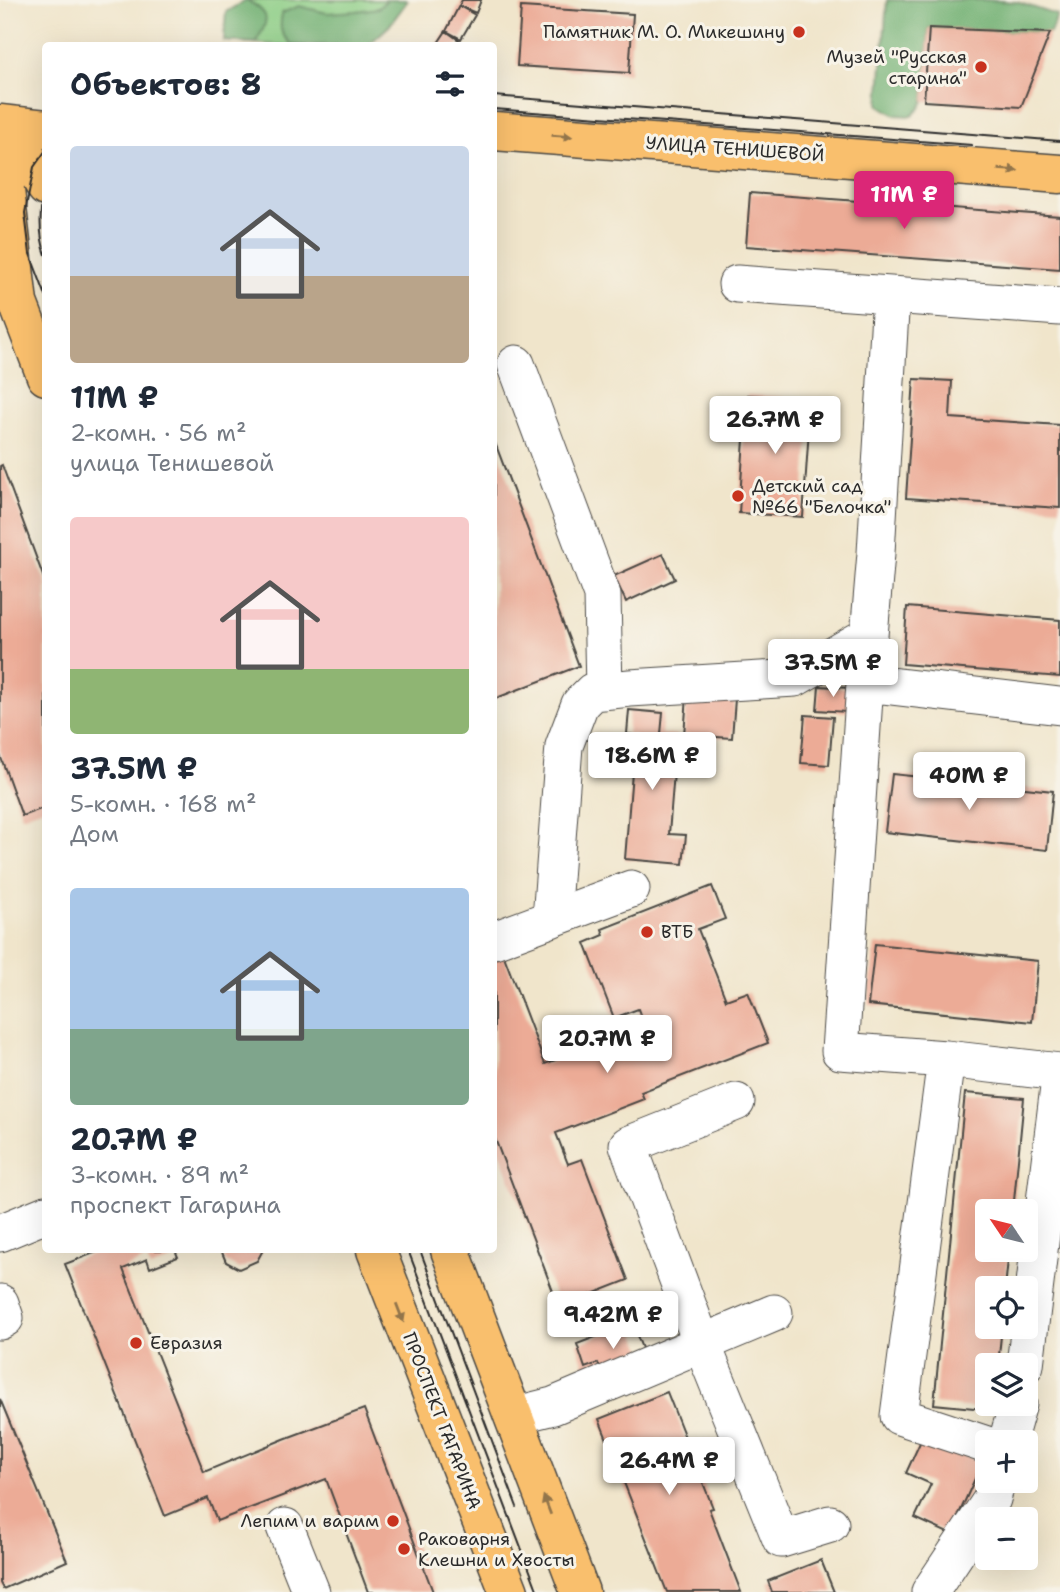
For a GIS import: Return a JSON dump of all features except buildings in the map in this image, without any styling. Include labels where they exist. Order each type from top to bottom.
[{"type":"main road","points":[[0,125],[42,129]]},
{"type":"main road","points":[[0,125],[42,180]]},
{"type":"main road","name":"УЛИЦА ТЕНИШЕВОЙ","points":[[497,131],[1060,174]]},
{"type":"main road","points":[[0,147],[21,299],[42,364]]},
{"type":"main road","name":"ПРОСПЕКТ ГАГАРИНА","points":[[377,1253],[509,1592]]},
{"type":"main road","points":[[451,1253],[580,1592]]},
{"type":"lane","points":[[737,284],[1060,307]]},
{"type":"lane","points":[[891,295],[876,553],[840,1051],[946,1059],[1060,1072]]},
{"type":"lane","points":[[516,363],[602,595],[604,691]]},
{"type":"lane","points":[[551,919],[564,746],[580,704],[592,692],[795,678],[869,635]]},
{"type":"lane","points":[[865,683],[1060,706]]},
{"type":"lane","points":[[497,939],[631,889]]},
{"type":"lane","points":[[946,1059],[899,1416],[975,1441]]},
{"type":"lane","points":[[1026,1353],[1060,1079]]},
{"type":"lane","points":[[736,1102],[628,1145],[702,1344],[782,1539],[830,1524]]},
{"type":"lane","points":[[0,1233],[42,1216]]},
{"type":"lane","points":[[0,1303],[5,1318],[0,1321]]},
{"type":"lane","points":[[513,1416],[553,1406],[774,1313]]},
{"type":"lane","points":[[930,1592],[994,1493]]},
{"type":"lane","points":[[285,1528],[311,1592]]},
{"type":"green space","points":[[246,0],[408,0],[389,26],[371,42],[224,41],[226,12]]},
{"type":"green space","points":[[246,0],[260,9],[266,18],[256,42],[224,41],[226,12]]},
{"type":"green space","points":[[387,0],[408,0],[389,26],[371,42],[290,42],[282,31],[282,13],[299,6],[327,13],[378,8]]},
{"type":"green space","points":[[887,0],[1017,2],[1057,15],[1050,33],[929,28],[924,101],[912,116],[895,115],[879,105]]},
{"type":"tram line","points":[[497,96],[1060,141]]},
{"type":"tram line","points":[[497,109],[972,145]]},
{"type":"tram line","points":[[42,156],[34,167],[25,213],[30,254],[42,286]]},
{"type":"tram line","points":[[42,199],[42,241]]},
{"type":"tram line","points":[[409,1253],[538,1592]]},
{"type":"tram line","points":[[421,1253],[517,1507]]},
{"type":"place","name":"Памятник М. О. Микешину","points":[[799,32]]},
{"type":"place","name":"Музей \"Русская старина\"","points":[[981,67]]},
{"type":"place","name":"Детский сад №66 \"Белочка\"","points":[[738,496]]},
{"type":"place","name":"ВТБ","points":[[647,932]]},
{"type":"place","name":"Евразия","points":[[136,1343]]},
{"type":"place","name":"Лепим и варим","points":[[393,1521]]},
{"type":"place","name":"Раковарня Клешни и Хвосты","points":[[404,1549]]}]
